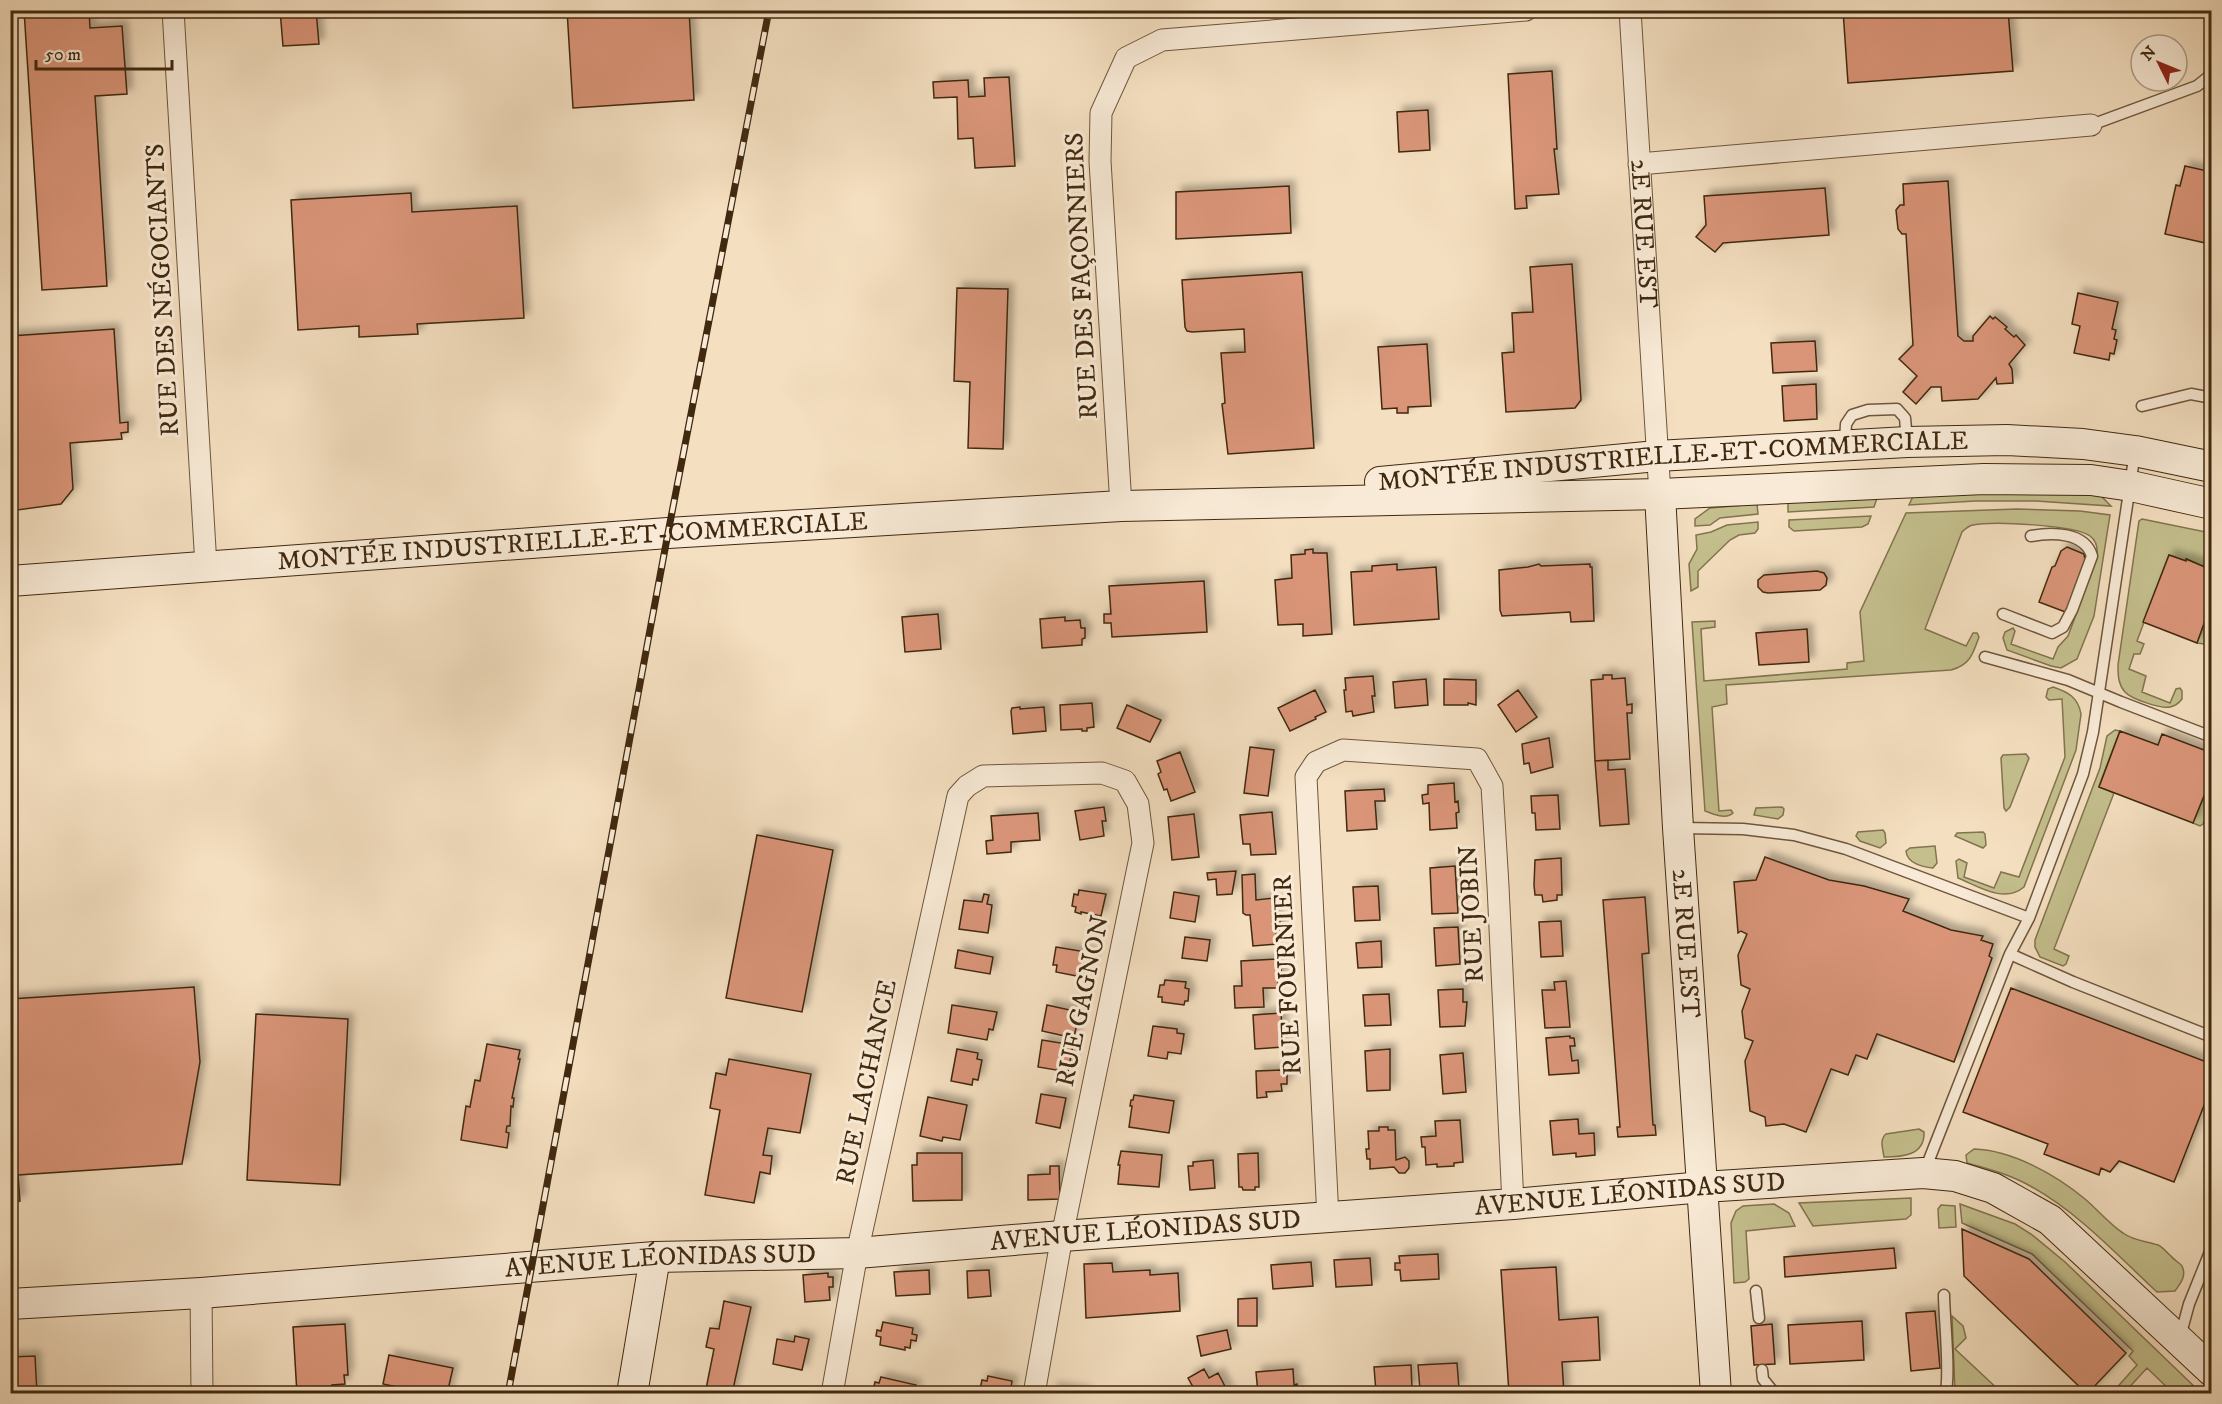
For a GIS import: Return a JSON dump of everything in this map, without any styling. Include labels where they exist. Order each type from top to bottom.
[{"type":"main road","name":"MONTÉE INDUSTRIELLE-ET-COMMERCIALE","points":[[10,580],[656,534],[1128,506],[1657,456],[1845,445],[2007,440],[2083,444],[2135,451],[2211,467]]},
{"type":"main road","points":[[1785,488],[1815,469],[1893,464],[1904,460],[1907,453],[1907,442]]},
{"type":"main road","name":"MONTÉE INDUSTRIELLE-ET-COMMERCIALE","points":[[1128,506],[1660,494],[1984,479],[2091,480],[2131,486],[2211,504]]},
{"type":"main road","name":"2E RUE EST","points":[[1660,494],[1678,828],[1716,1394]]},
{"type":"main road","name":"AVENUE LÉONIDAS SUD","points":[[10,1304],[201,1293],[656,1257],[856,1253],[1512,1204],[1703,1187],[1923,1173],[1955,1176],[1993,1188],[2050,1220],[2211,1371]]},
{"type":"main road","points":[[632,1394],[656,1257]]},
{"type":"street","name":"RUE DES NÉGOCIANTS","points":[[173,10],[206,566]]},
{"type":"street","name":"RUE DES FAÇONNIERS","points":[[1128,506],[1100,161],[1101,113],[1126,58],[1162,40],[1526,10]]},
{"type":"street","name":"2E RUE EST","points":[[1630,10],[1660,494]]},
{"type":"street","points":[[1639,164],[2091,125]]},
{"type":"street","name":"RUE JOBIN","points":[[1343,750],[1477,759],[1492,786],[1512,1204]]},
{"type":"street","name":"RUE FOURNIER","points":[[1328,1218],[1306,777],[1316,762],[1343,750]]},
{"type":"street","name":"RUE GAGNON","points":[[967,786],[983,776],[1102,773],[1125,781],[1138,804],[1143,843],[1062,1236],[1034,1394]]},
{"type":"street","name":"RUE LACHANCE","points":[[832,1394],[856,1253],[958,796],[967,786]]},
{"type":"street","points":[[201,1293],[202,1394]]},
{"type":"lane","points":[[2091,125],[2197,86],[2211,74]]},
{"type":"lane","points":[[2142,406],[2192,394],[2211,398]]},
{"type":"lane","points":[[1923,1173],[2010,954],[2029,918],[2082,774],[2092,732],[2135,451]]},
{"type":"lane","points":[[2003,614],[2052,633],[2063,627],[2072,610],[2092,556],[2090,549],[2080,540],[2065,535],[2047,533],[2031,536]]},
{"type":"lane","points":[[1985,657],[2068,680],[2211,737]]},
{"type":"lane","points":[[1678,828],[1743,829],[1794,835],[1846,849],[2029,918]]},
{"type":"lane","points":[[2010,954],[2073,982],[2211,1037]]},
{"type":"lane","points":[[2179,1340],[2189,1304],[2211,1247]]},
{"type":"lane","points":[[1756,1291],[1759,1318]]},
{"type":"lane","points":[[1944,1295],[1947,1372],[1945,1394]]},
{"type":"lane","points":[[1762,1370],[1763,1379],[1775,1394]]},
{"type":"shaded area","points":[[1915,492],[2060,492],[2101,496],[2111,506],[2036,501],[1975,501],[1909,505]]},
{"type":"shaded area","points":[[1878,495],[1874,507],[1788,512],[1788,502]]},
{"type":"shaded area","points":[[1757,504],[1758,514],[1720,518],[1710,525],[1695,526],[1695,519],[1710,508]]},
{"type":"shaded area","points":[[2017,509],[2080,511],[2110,515],[2094,616],[2077,659],[2061,668],[2051,666],[2007,650],[2003,638],[2005,632],[2013,628],[2015,631],[2011,644],[2053,659],[2058,647],[2068,636],[2097,558],[2094,540],[2082,532],[2052,527],[1998,523],[1970,526],[1962,532],[1925,629],[1966,646],[1973,633],[1977,633],[1979,637],[1977,643],[1967,662],[1951,670],[1726,685],[1727,704],[1712,707],[1719,811],[1731,810],[1733,813],[1723,816],[1705,811],[1692,622],[1715,621],[1715,627],[1701,629],[1704,681],[1847,669],[1847,663],[1864,661],[1860,612],[1906,513]]},
{"type":"shaded area","points":[[1871,516],[1868,524],[1862,527],[1794,531],[1789,527],[1789,520]]},
{"type":"shaded area","points":[[2142,519],[2211,533],[2211,570],[2187,559],[2186,561],[2169,555],[2137,641],[2144,644],[2140,654],[2134,654],[2129,669],[2146,676],[2142,692],[2170,703],[2176,689],[2180,688],[2182,699],[2170,707],[2153,705],[2133,698],[2125,692],[2119,679],[2118,665],[2139,521]]},
{"type":"shaded area","points":[[1758,522],[1758,529],[1755,533],[1739,535],[1730,540],[1698,571],[1698,587],[1691,591],[1689,564],[1697,549],[1696,535],[1727,525]]},
{"type":"shaded area","points":[[2207,615],[2211,616],[2209,626],[2211,627],[2211,643],[2197,643]]},
{"type":"shaded area","points":[[2053,687],[2072,696],[2080,708],[2076,750],[2024,887],[2008,894],[1991,892],[1958,878],[1956,861],[1959,859],[1967,863],[1964,877],[1994,888],[2001,872],[2019,877],[2065,757],[2062,699],[2049,700],[2046,697],[2048,689]]},
{"type":"shaded area","points":[[2115,730],[2120,731],[2099,786],[2114,793],[2054,949],[2069,956],[2063,966],[2040,957],[2035,947],[2035,940],[2100,768],[2107,736]]},
{"type":"shaded area","points":[[2026,754],[2029,758],[2010,807],[2006,811],[2001,758],[2003,755]]},
{"type":"shaded area","points":[[2207,788],[2211,790],[2211,801],[2203,824],[2200,826],[2193,823]]},
{"type":"shaded area","points":[[1782,807],[1783,815],[1778,819],[1754,815],[1756,808]]},
{"type":"shaded area","points":[[1883,830],[1886,843],[1880,848],[1860,841],[1856,836],[1858,832]]},
{"type":"shaded area","points":[[1983,832],[1986,845],[1983,848],[1955,836],[1957,833]]},
{"type":"shaded area","points":[[1935,846],[1937,863],[1933,868],[1916,864],[1909,859],[1906,851],[1910,848]]},
{"type":"shaded area","points":[[1919,1129],[1924,1132],[1923,1140],[1921,1146],[1916,1150],[1904,1155],[1884,1157],[1882,1142],[1886,1134]]},
{"type":"shaded area","points":[[1974,1149],[2003,1154],[2033,1165],[2073,1190],[2127,1236],[2160,1246],[2182,1266],[2183,1276],[2179,1286],[2175,1291],[2157,1292],[2098,1236],[2050,1198],[2016,1179],[1967,1163],[1966,1155]]},
{"type":"shaded area","points":[[1911,1198],[1911,1215],[1906,1219],[1813,1226],[1799,1203]]},
{"type":"shaded area","points":[[1774,1204],[1789,1213],[1795,1226],[1746,1231],[1749,1279],[1745,1282],[1734,1283],[1731,1223],[1736,1211],[1743,1206]]},
{"type":"shaded area","points":[[1960,1204],[2015,1224],[2031,1234],[2065,1262],[2201,1393],[2173,1393],[2147,1368],[2124,1393],[2112,1393],[2137,1365],[2129,1356],[2133,1351],[2032,1254],[1962,1223]]},
{"type":"shaded area","points":[[1941,1205],[1955,1206],[1956,1227],[1939,1228],[1938,1209]]},
{"type":"shaded area","points":[[1952,1316],[1963,1326],[1966,1338],[1955,1349],[2002,1393],[1955,1393]]},
{"type":"building","points":[[24,10],[89,10],[90,28],[122,26],[127,94],[95,96],[107,286],[42,290]]},
{"type":"building","points":[[280,10],[316,10],[319,44],[283,46]]},
{"type":"building","points":[[567,10],[689,10],[694,100],[573,108]]},
{"type":"building","points":[[1843,10],[2008,10],[2013,71],[1848,83]]},
{"type":"building","points":[[1552,71],[1557,149],[1554,149],[1559,194],[1526,196],[1527,208],[1515,209],[1508,74]]},
{"type":"building","points":[[1009,77],[1015,166],[975,168],[973,138],[958,139],[957,97],[934,98],[933,82],[968,80],[969,97],[985,96],[984,78]]},
{"type":"building","points":[[1428,110],[1430,150],[1399,152],[1397,112]]},
{"type":"building","points":[[2185,166],[2212,172],[2210,244],[2165,234],[2176,185],[2180,186]]},
{"type":"building","points":[[1948,181],[1958,336],[1964,341],[1973,341],[1973,336],[1990,316],[1993,319],[1995,317],[2007,327],[2005,329],[2014,337],[2016,335],[2025,345],[2009,364],[2012,369],[2013,383],[1997,384],[1996,378],[1978,399],[1942,401],[1941,387],[1931,387],[1916,404],[1903,392],[1917,376],[1899,359],[1913,345],[1906,234],[1902,234],[1898,229],[1896,210],[1900,205],[1904,205],[1903,184]]},
{"type":"building","points":[[1289,186],[1291,233],[1176,239],[1176,192]]},
{"type":"building","points":[[1825,188],[1829,235],[1723,243],[1715,252],[1696,237],[1706,225],[1704,196]]},
{"type":"building","points":[[411,193],[412,212],[517,206],[524,318],[417,324],[418,334],[359,337],[359,326],[298,330],[291,200]]},
{"type":"building","points":[[1572,264],[1581,400],[1575,408],[1506,412],[1502,353],[1514,352],[1512,313],[1533,312],[1530,267]]},
{"type":"building","points":[[1302,272],[1314,448],[1228,454],[1222,404],[1225,403],[1221,353],[1245,352],[1244,329],[1187,331],[1182,280]]},
{"type":"building","points":[[957,288],[1008,289],[1003,449],[968,448],[970,382],[954,381]]},
{"type":"building","points":[[2078,293],[2118,302],[2112,329],[2116,330],[2114,339],[2117,340],[2114,354],[2110,353],[2109,360],[2074,353],[2080,326],[2072,324]]},
{"type":"building","points":[[114,329],[120,423],[128,422],[128,432],[121,433],[122,439],[70,443],[73,489],[61,504],[10,511],[10,336]]},
{"type":"building","points":[[1815,341],[1817,371],[1773,373],[1771,343]]},
{"type":"building","points":[[1427,344],[1431,406],[1408,407],[1408,413],[1397,413],[1397,408],[1382,409],[1378,347]]},
{"type":"building","points":[[1816,384],[1817,419],[1784,421],[1782,386]]},
{"type":"building","points":[[2067,547],[2084,554],[2086,565],[2068,613],[2039,602],[2052,567],[2055,566],[2061,551]]},
{"type":"building","points":[[1313,549],[1313,553],[1327,553],[1332,634],[1303,636],[1303,624],[1278,625],[1275,580],[1292,578],[1291,555],[1305,554],[1305,550]]},
{"type":"building","points":[[2169,555],[2186,561],[2186,559],[2212,570],[2212,616],[2207,615],[2197,643],[2143,622]]},
{"type":"building","points":[[1397,564],[1397,570],[1436,567],[1439,619],[1354,625],[1351,572],[1372,571],[1372,566]]},
{"type":"building","points":[[1539,564],[1541,566],[1590,564],[1594,621],[1571,622],[1570,612],[1502,616],[1499,570]]},
{"type":"building","points":[[1817,571],[1824,573],[1827,578],[1826,585],[1820,590],[1768,593],[1758,587],[1758,580],[1764,575]]},
{"type":"building","points":[[1204,581],[1207,632],[1112,637],[1111,623],[1104,623],[1104,614],[1111,614],[1109,586]]},
{"type":"building","points":[[938,614],[941,649],[905,652],[902,617]]},
{"type":"building","points":[[1065,617],[1065,621],[1080,620],[1081,628],[1085,628],[1082,645],[1042,648],[1040,619]]},
{"type":"building","points":[[1807,629],[1809,662],[1759,665],[1756,633]]},
{"type":"building","points":[[1603,675],[1612,675],[1612,679],[1625,678],[1627,705],[1632,704],[1632,713],[1627,713],[1630,759],[1595,761],[1591,680],[1603,679]]},
{"type":"building","points":[[1373,676],[1374,712],[1353,716],[1352,711],[1346,712],[1345,678]]},
{"type":"building","points":[[1426,679],[1428,705],[1395,708],[1393,682]]},
{"type":"building","points":[[1444,679],[1476,680],[1476,705],[1468,703],[1468,705],[1444,705]]},
{"type":"building","points":[[1315,690],[1326,712],[1290,731],[1278,708]]},
{"type":"building","points":[[1518,690],[1537,717],[1516,732],[1498,705]]},
{"type":"building","points":[[1092,703],[1094,727],[1087,728],[1087,731],[1082,731],[1082,729],[1061,730],[1060,705]]},
{"type":"building","points":[[1127,705],[1161,720],[1150,742],[1117,728]]},
{"type":"building","points":[[1020,707],[1020,709],[1044,707],[1046,731],[1013,734],[1011,711],[1012,708]]},
{"type":"building","points":[[2120,731],[2158,745],[2162,734],[2212,753],[2212,776],[2193,823],[2099,787]]},
{"type":"building","points":[[1549,738],[1553,767],[1531,773],[1529,763],[1524,764],[1522,744]]},
{"type":"building","points":[[1250,747],[1274,750],[1268,796],[1244,793]]},
{"type":"building","points":[[1180,752],[1195,792],[1171,801],[1158,774],[1161,772],[1157,761]]},
{"type":"building","points":[[1608,760],[1608,770],[1625,769],[1629,824],[1600,826],[1595,761]]},
{"type":"building","points":[[1454,783],[1455,802],[1458,801],[1459,812],[1456,813],[1457,828],[1430,830],[1429,803],[1423,804],[1422,795],[1428,794],[1428,785]]},
{"type":"building","points":[[1384,789],[1385,801],[1375,801],[1377,829],[1347,831],[1345,791]]},
{"type":"building","points":[[1558,795],[1560,829],[1536,830],[1531,796]]},
{"type":"building","points":[[1104,807],[1106,821],[1102,821],[1104,836],[1080,840],[1075,811]]},
{"type":"building","points":[[1272,812],[1276,854],[1251,855],[1250,844],[1243,844],[1240,815]]},
{"type":"building","points":[[1038,813],[1040,840],[1011,842],[1011,852],[987,854],[986,841],[993,840],[991,816]]},
{"type":"building","points":[[1194,814],[1199,857],[1172,860],[1168,817]]},
{"type":"building","points":[[757,835],[833,850],[802,1012],[726,998]]},
{"type":"building","points":[[1765,857],[1829,880],[1864,886],[1909,899],[1903,911],[1951,930],[1983,936],[1981,940],[1993,944],[1989,956],[1992,958],[1954,1062],[1877,1034],[1867,1059],[1856,1055],[1848,1075],[1831,1069],[1806,1132],[1784,1124],[1766,1126],[1765,1117],[1750,1111],[1745,1061],[1753,1041],[1745,1038],[1742,1011],[1750,989],[1741,985],[1738,955],[1747,934],[1741,931],[1738,933],[1734,882],[1756,880]]},
{"type":"building","points":[[1561,858],[1562,895],[1557,895],[1557,900],[1543,902],[1542,895],[1535,895],[1535,860]]},
{"type":"building","points":[[1455,866],[1458,913],[1432,914],[1430,868]]},
{"type":"building","points":[[1236,871],[1232,894],[1217,895],[1216,879],[1208,880],[1207,873]]},
{"type":"building","points":[[1255,874],[1256,900],[1274,898],[1276,923],[1280,922],[1280,930],[1276,930],[1277,944],[1253,946],[1250,915],[1243,913],[1242,875]]},
{"type":"building","points":[[1378,886],[1380,920],[1355,921],[1353,887]]},
{"type":"building","points":[[1079,890],[1106,894],[1101,916],[1075,912],[1076,907],[1072,906],[1074,894],[1078,895]]},
{"type":"building","points":[[1174,892],[1199,896],[1195,922],[1170,918]]},
{"type":"building","points":[[984,894],[989,895],[987,904],[992,905],[988,933],[959,929],[964,900],[982,902]]},
{"type":"building","points":[[1645,897],[1649,953],[1642,954],[1653,1125],[1655,1125],[1656,1135],[1618,1137],[1617,1127],[1620,1127],[1603,900]]},
{"type":"building","points":[[1561,921],[1563,956],[1541,957],[1539,922]]},
{"type":"building","points":[[1458,927],[1460,964],[1436,966],[1434,928]]},
{"type":"building","points":[[1185,937],[1210,940],[1207,961],[1182,958]]},
{"type":"building","points":[[1381,941],[1382,967],[1358,968],[1356,943]]},
{"type":"building","points":[[1056,947],[1092,953],[1087,978],[1056,972],[1057,965],[1053,965]]},
{"type":"building","points":[[958,950],[993,957],[990,974],[955,968]]},
{"type":"building","points":[[1277,959],[1277,969],[1281,969],[1282,978],[1278,978],[1278,988],[1263,988],[1264,1007],[1235,1008],[1234,986],[1242,986],[1241,961]]},
{"type":"building","points":[[1165,980],[1186,982],[1185,988],[1189,989],[1188,1001],[1185,1001],[1184,1005],[1162,1002],[1162,997],[1158,997],[1160,985],[1164,985]]},
{"type":"building","points":[[1566,981],[1570,1027],[1545,1028],[1542,990],[1555,990],[1554,982]]},
{"type":"building","points":[[194,987],[200,1062],[182,1164],[18,1175],[20,1201],[10,1202],[10,999]]},
{"type":"building","points":[[2011,988],[2212,1064],[2212,1085],[2174,1182],[2119,1161],[2110,1172],[2101,1168],[2099,1175],[2044,1154],[2048,1144],[1963,1112]]},
{"type":"building","points":[[1463,989],[1463,1002],[1467,1002],[1465,1026],[1440,1027],[1438,990]]},
{"type":"building","points":[[1389,994],[1391,1025],[1365,1026],[1363,995]]},
{"type":"building","points":[[952,1005],[997,1012],[993,1030],[989,1029],[987,1040],[948,1033]]},
{"type":"building","points":[[1047,1005],[1079,1012],[1074,1038],[1042,1031]]},
{"type":"building","points":[[1281,1013],[1283,1047],[1255,1049],[1253,1015]]},
{"type":"building","points":[[256,1014],[348,1019],[340,1185],[247,1180]]},
{"type":"building","points":[[1153,1026],[1177,1029],[1177,1033],[1184,1034],[1181,1054],[1168,1052],[1167,1059],[1148,1056]]},
{"type":"building","points":[[1570,1036],[1574,1038],[1575,1046],[1570,1046],[1572,1061],[1578,1060],[1579,1073],[1549,1075],[1546,1038]]},
{"type":"building","points":[[1042,1040],[1073,1045],[1068,1072],[1038,1067]]},
{"type":"building","points":[[487,1044],[520,1050],[510,1126],[507,1126],[506,1132],[509,1133],[507,1148],[461,1140],[466,1106],[470,1107],[475,1080],[480,1081]]},
{"type":"building","points":[[957,1049],[978,1053],[977,1059],[982,1060],[978,1080],[973,1079],[972,1085],[951,1081]]},
{"type":"building","points":[[1390,1049],[1390,1090],[1367,1091],[1365,1051]]},
{"type":"building","points":[[1463,1053],[1466,1092],[1443,1094],[1440,1055]]},
{"type":"building","points":[[729,1059],[811,1074],[800,1133],[768,1128],[763,1155],[772,1156],[770,1174],[760,1172],[754,1203],[705,1195],[720,1110],[710,1108],[716,1073],[726,1075]]},
{"type":"building","points":[[1282,1070],[1282,1076],[1287,1075],[1287,1084],[1281,1084],[1282,1091],[1266,1092],[1267,1097],[1257,1098],[1256,1071]]},
{"type":"building","points":[[1041,1094],[1066,1098],[1060,1128],[1036,1123]]},
{"type":"building","points":[[1134,1095],[1174,1101],[1169,1133],[1129,1127],[1132,1106],[1130,1106]]},
{"type":"building","points":[[928,1097],[967,1105],[960,1140],[943,1137],[942,1141],[920,1136]]},
{"type":"building","points":[[1578,1119],[1579,1134],[1594,1133],[1595,1155],[1576,1157],[1576,1153],[1553,1155],[1550,1121]]},
{"type":"building","points":[[1460,1120],[1463,1162],[1454,1163],[1454,1166],[1426,1165],[1425,1147],[1422,1147],[1421,1137],[1436,1136],[1435,1121]]},
{"type":"building","points":[[1379,1127],[1395,1130],[1396,1160],[1405,1157],[1409,1161],[1409,1168],[1405,1173],[1399,1173],[1394,1167],[1370,1169],[1370,1159],[1367,1159],[1366,1149],[1369,1149],[1368,1131],[1379,1131]]},
{"type":"building","points":[[1121,1151],[1162,1155],[1159,1187],[1118,1184]]},
{"type":"building","points":[[917,1153],[962,1153],[962,1200],[913,1201],[912,1165],[917,1165]]},
{"type":"building","points":[[1258,1153],[1259,1187],[1255,1187],[1255,1190],[1243,1190],[1239,1187],[1238,1154]]},
{"type":"building","points":[[1213,1160],[1215,1188],[1190,1190],[1188,1166],[1193,1166],[1193,1162]]},
{"type":"building","points":[[1050,1166],[1059,1166],[1060,1199],[1028,1200],[1028,1175],[1050,1174]]},
{"type":"building","points":[[1962,1229],[2029,1259],[2126,1353],[2087,1394],[1964,1276]]},
{"type":"building","points":[[1894,1248],[1896,1268],[1785,1277],[1784,1257]]},
{"type":"building","points":[[1438,1254],[1439,1279],[1401,1281],[1400,1270],[1395,1270],[1395,1263],[1400,1263],[1399,1256]]},
{"type":"building","points":[[1370,1258],[1372,1285],[1336,1287],[1334,1260]]},
{"type":"building","points":[[1311,1262],[1313,1286],[1273,1289],[1271,1265]]},
{"type":"building","points":[[1112,1263],[1113,1272],[1150,1270],[1150,1275],[1178,1273],[1180,1311],[1086,1318],[1084,1264]]},
{"type":"building","points":[[1556,1267],[1559,1320],[1598,1317],[1600,1360],[1562,1362],[1564,1394],[1509,1394],[1501,1270]]},
{"type":"building","points":[[929,1270],[930,1294],[896,1296],[894,1272]]},
{"type":"building","points":[[989,1270],[991,1296],[968,1298],[967,1271]]},
{"type":"building","points":[[828,1273],[828,1277],[833,1277],[833,1287],[829,1287],[830,1300],[805,1302],[803,1275]]},
{"type":"building","points":[[1257,1298],[1257,1326],[1238,1326],[1238,1299]]},
{"type":"building","points":[[724,1301],[751,1307],[732,1394],[705,1394],[714,1349],[706,1347],[710,1328],[719,1329]]},
{"type":"building","points":[[1935,1311],[1940,1368],[1911,1371],[1906,1313]]},
{"type":"building","points":[[1862,1321],[1864,1360],[1790,1364],[1788,1325]]},
{"type":"building","points":[[883,1322],[913,1328],[912,1334],[917,1335],[916,1341],[911,1340],[910,1348],[905,1347],[905,1350],[880,1345],[881,1337],[876,1336],[877,1330],[881,1331]]},
{"type":"building","points":[[345,1324],[348,1375],[344,1375],[345,1384],[332,1385],[333,1394],[297,1394],[293,1327]]},
{"type":"building","points":[[1772,1324],[1775,1364],[1754,1365],[1751,1326]]},
{"type":"building","points":[[1227,1330],[1231,1349],[1201,1356],[1197,1336]]},
{"type":"building","points":[[795,1336],[809,1339],[802,1370],[773,1364],[777,1339],[794,1342]]},
{"type":"building","points":[[389,1355],[453,1368],[447,1394],[431,1394],[383,1384]]},
{"type":"building","points":[[35,1356],[37,1394],[10,1394],[10,1357]]},
{"type":"building","points":[[1457,1363],[1459,1388],[1420,1390],[1418,1365]]},
{"type":"building","points":[[1411,1365],[1412,1389],[1376,1392],[1374,1367]]},
{"type":"building","points":[[1204,1369],[1209,1378],[1218,1373],[1229,1394],[1181,1394],[1193,1387],[1188,1378]]},
{"type":"building","points":[[1293,1369],[1294,1385],[1297,1384],[1298,1390],[1294,1391],[1294,1394],[1258,1394],[1256,1372]]},
{"type":"building","points":[[988,1376],[1012,1381],[1010,1394],[979,1394],[982,1380],[987,1381]]},
{"type":"building","points":[[881,1377],[916,1385],[914,1394],[872,1394],[875,1382],[879,1383]]},
{"type":"building","points":[[1052,1388],[1085,1392],[1085,1394],[1052,1394]]},
{"type":"railway","points":[[508,1394],[668,533],[769,10]]}]
